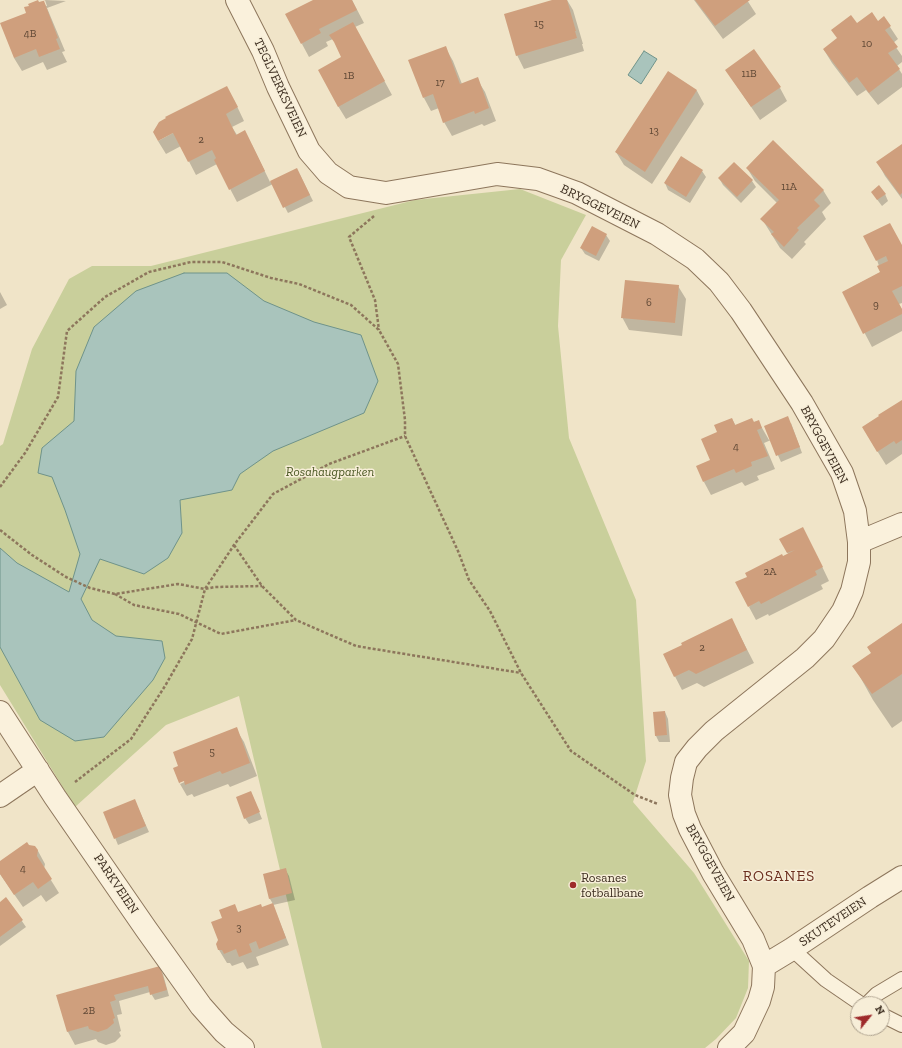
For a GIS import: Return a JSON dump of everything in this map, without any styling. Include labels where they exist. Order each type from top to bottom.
[{"type":"street","name":"TEGLVERKSVEIEN","points":[[237,0],[263,51],[278,87],[309,151],[328,173]]},
{"type":"street","name":"BRYGGEVEIEN","points":[[328,173],[349,187],[386,193],[497,174],[538,179],[577,193],[657,234],[695,259],[719,282],[741,311],[802,403],[842,473],[855,511],[859,542],[859,562],[852,591],[843,611],[824,639],[805,658],[714,731],[697,748],[686,762],[682,778],[680,795],[684,814],[690,829],[713,873],[754,939],[764,966]]},
{"type":"street","points":[[859,542],[902,524]]},
{"type":"street","name":"PARKVEIEN","points":[[0,712],[55,797],[201,1006],[224,1032],[243,1048]]},
{"type":"street","points":[[0,796],[38,770]]},
{"type":"street","name":"SKUTEVEIEN","points":[[764,966],[902,877]]},
{"type":"street","points":[[729,1048],[744,1033],[759,1001],[763,987],[764,966]]},
{"type":"lane","points":[[792,949],[826,980],[850,996]]},
{"type":"lane","points":[[875,996],[902,979]]},
{"type":"lane","points":[[890,1019],[902,1025]]},
{"type":"path","points":[[379,330],[375,300],[349,237],[387,205],[386,193]]},
{"type":"path","points":[[0,487],[25,453],[58,397],[67,331],[105,297],[149,272],[191,262],[222,262],[272,278],[299,284],[351,305],[379,330],[398,364],[406,436],[458,551],[469,580],[490,611],[521,673],[571,751],[635,795],[684,814]]},
{"type":"path","points":[[55,797],[131,739],[165,686],[192,639],[205,589],[234,546],[274,494],[329,464],[406,436]]},
{"type":"path","points":[[0,530],[32,555],[66,577],[90,588],[115,594],[134,605],[179,614],[221,634],[296,620]]},
{"type":"path","points":[[234,546],[262,586],[296,620],[356,646],[521,673]]},
{"type":"path","points":[[115,594],[178,584],[205,589],[215,587],[262,586]]},
{"type":"green space","name":"Rosahaugparken","points":[[520,189],[586,215],[561,260],[558,326],[569,438],[636,600],[646,761],[633,802],[694,873],[749,961],[748,988],[736,1018],[705,1048],[322,1048],[239,696],[166,725],[75,807],[0,685],[0,446],[3,444],[32,349],[69,279],[92,266],[151,266],[415,200]]},
{"type":"water","points":[[644,51],[657,59],[641,84],[628,75]]},
{"type":"water","points":[[184,273],[227,273],[264,301],[314,322],[361,335],[378,381],[364,413],[273,451],[240,474],[232,490],[180,500],[182,533],[168,558],[144,574],[100,559],[81,599],[92,620],[116,636],[162,641],[165,658],[153,680],[104,737],[75,741],[40,720],[0,647],[0,548],[17,563],[69,592],[80,554],[52,477],[38,473],[42,448],[74,421],[76,371],[94,327],[136,291]]},
{"type":"building","points":[[38,0],[39,2],[47,0],[44,1],[58,38],[56,39],[60,49],[39,57],[36,49],[14,58],[0,23],[26,13],[24,7],[29,6],[28,4]]},
{"type":"building","points":[[313,0],[352,0],[357,10],[319,29],[321,33],[301,44],[285,14]]},
{"type":"building","points":[[552,0],[567,0],[577,38],[516,56],[504,14]]},
{"type":"building","points":[[695,0],[750,0],[715,26]]},
{"type":"building","points":[[872,12],[878,21],[884,16],[891,26],[885,30],[898,47],[888,53],[900,69],[869,93],[857,77],[849,83],[823,49],[837,38],[831,30],[851,15],[857,23]]},
{"type":"building","points":[[353,22],[385,81],[338,107],[318,70],[341,57],[329,35]]},
{"type":"building","points":[[446,46],[460,84],[478,77],[489,108],[475,114],[474,111],[443,123],[433,94],[423,98],[408,60]]},
{"type":"building","points":[[754,49],[781,87],[751,107],[725,70]]},
{"type":"building","points":[[668,71],[697,90],[645,172],[615,152]]},
{"type":"building","points":[[227,86],[238,107],[226,114],[236,135],[245,130],[265,171],[229,190],[214,160],[216,158],[212,150],[188,162],[173,133],[158,141],[153,132],[159,122],[166,118],[165,117]]},
{"type":"building","points":[[773,140],[824,190],[814,200],[820,206],[797,228],[799,230],[784,247],[771,234],[774,232],[760,219],[779,200],[746,168]]},
{"type":"building","points":[[902,144],[902,193],[900,195],[876,162]]},
{"type":"building","points":[[681,156],[703,170],[686,197],[664,183]]},
{"type":"building","points":[[734,162],[753,180],[737,197],[718,178]]},
{"type":"building","points":[[297,168],[310,195],[283,208],[270,181]]},
{"type":"building","points":[[879,185],[886,194],[877,200],[871,192]]},
{"type":"building","points":[[890,223],[902,245],[902,286],[892,291],[902,309],[902,314],[863,334],[842,292],[880,272],[877,266],[888,261],[886,256],[876,261],[863,236]]},
{"type":"building","points":[[592,226],[607,234],[596,256],[580,248]]},
{"type":"building","points":[[625,280],[679,285],[675,323],[621,318]]},
{"type":"building","points":[[902,400],[902,440],[896,444],[894,441],[877,452],[862,427]]},
{"type":"building","points":[[788,416],[800,447],[776,456],[764,426]]},
{"type":"building","points":[[732,418],[735,425],[752,418],[754,422],[759,420],[762,428],[757,430],[768,456],[751,462],[752,466],[736,473],[734,469],[703,482],[696,466],[710,460],[701,439],[717,432],[714,425]]},
{"type":"building","points":[[803,527],[823,567],[815,571],[817,575],[761,604],[759,601],[748,607],[735,582],[747,577],[745,573],[782,554],[783,556],[795,550],[787,553],[779,539]]},
{"type":"building","points":[[732,618],[747,650],[696,674],[689,670],[674,677],[663,654],[682,645],[681,643]]},
{"type":"building","points":[[902,623],[902,674],[872,694],[852,666],[871,653],[867,647]]},
{"type":"building","points":[[665,711],[667,735],[655,736],[653,712]]},
{"type":"building","points":[[237,727],[250,763],[222,774],[220,771],[185,785],[184,781],[179,783],[173,768],[178,766],[173,752]]},
{"type":"building","points":[[251,791],[260,812],[244,819],[236,797]]},
{"type":"building","points":[[135,799],[146,826],[114,839],[103,812]]},
{"type":"building","points":[[27,842],[29,845],[35,846],[38,850],[37,856],[52,879],[38,889],[33,882],[14,895],[0,874],[0,861]]},
{"type":"building","points":[[286,868],[292,893],[269,899],[263,874]]},
{"type":"building","points":[[6,897],[23,920],[0,937],[0,902]]},
{"type":"building","points":[[273,903],[286,938],[259,949],[256,941],[249,944],[252,952],[239,957],[236,949],[224,954],[222,950],[218,950],[216,944],[218,940],[211,922],[222,918],[219,910],[235,904],[238,912],[261,904],[262,907]]},
{"type":"building","points":[[160,966],[167,990],[150,995],[148,986],[114,995],[116,1000],[110,1002],[115,1018],[113,1019],[114,1023],[107,1029],[98,1032],[89,1029],[88,1026],[67,1032],[56,995]]},
{"type":"place","name":"Rosanes fotballbane","points":[[573,885]]},
{"type":"district","name":"ROSANES","points":[[779,877]]}]
